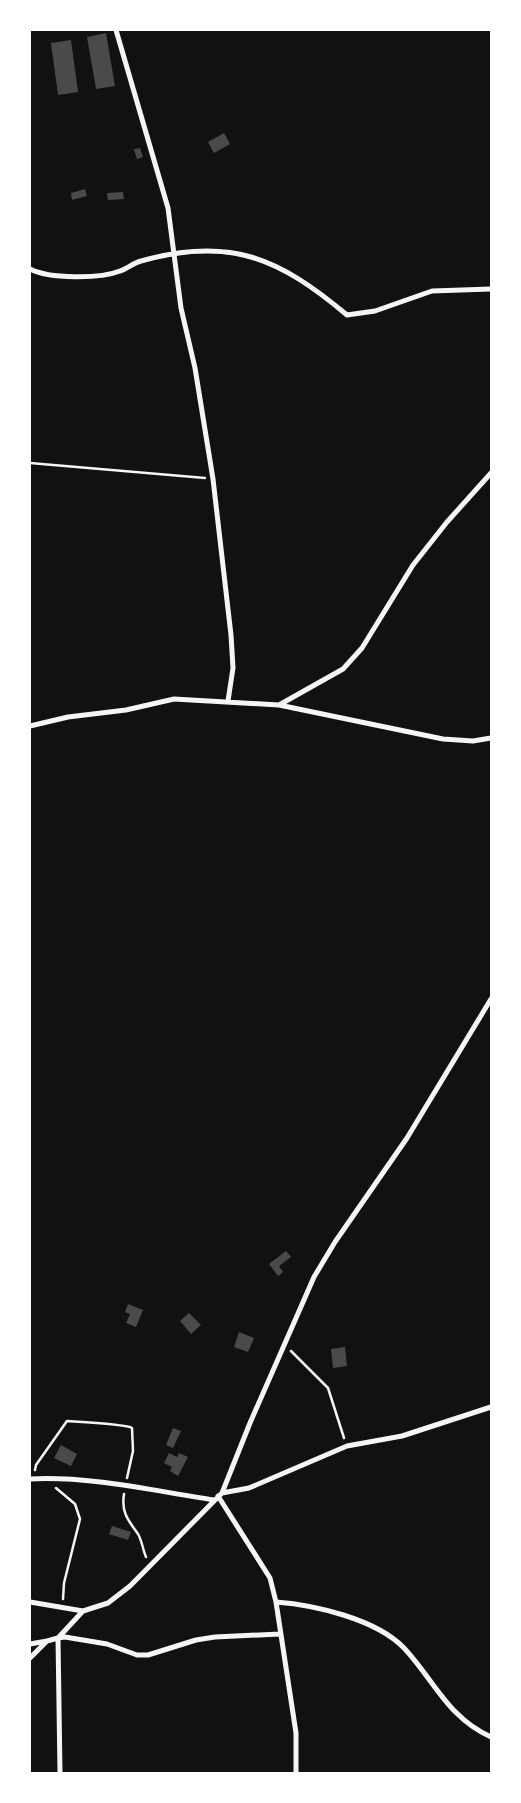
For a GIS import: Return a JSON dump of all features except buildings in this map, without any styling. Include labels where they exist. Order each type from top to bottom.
[{"type":"street","points":[[116,30],[168,208],[181,308],[195,368],[213,479],[231,635],[233,668],[228,701]]},
{"type":"street","points":[[30,269],[44,275],[70,277],[120,272],[138,262],[175,254],[228,252],[274,264],[324,295],[347,315],[375,311],[432,291],[491,289]]},
{"type":"street","points":[[279,706],[343,669],[362,648],[413,565],[447,522],[491,474]]},
{"type":"street","points":[[30,726],[68,717],[126,710],[174,699],[228,701],[279,706],[443,739],[472,741],[491,738]]},
{"type":"street","points":[[30,1602],[83,1611],[108,1603],[130,1586],[218,1496],[314,1277],[335,1242],[407,1138],[491,999]]},
{"type":"street","points":[[31,1479],[218,1496],[249,1488],[347,1446],[402,1436],[491,1407]]},
{"type":"street","points":[[218,1496],[270,1578],[276,1602],[296,1733],[296,1773]]},
{"type":"street","points":[[276,1602],[318,1608],[382,1631],[403,1647],[458,1717],[474,1729],[491,1736]]},
{"type":"street","points":[[60,1773],[58,1638],[83,1611]]},
{"type":"street","points":[[30,1644],[65,1637],[106,1644],[137,1655],[148,1655],[215,1637],[280,1634]]},
{"type":"street","points":[[30,1658],[47,1641]]},
{"type":"path","points":[[30,463],[213,479]]},
{"type":"path","points":[[284,1344],[328,1388],[347,1446]]},
{"type":"path","points":[[31,1479],[36,1465],[66,1421],[104,1425],[118,1424],[132,1428],[133,1451],[129,1458],[122,1505],[125,1515],[138,1535],[148,1566]]},
{"type":"path","points":[[45,1479],[75,1504],[80,1519],[64,1583],[62,1608]]}]
